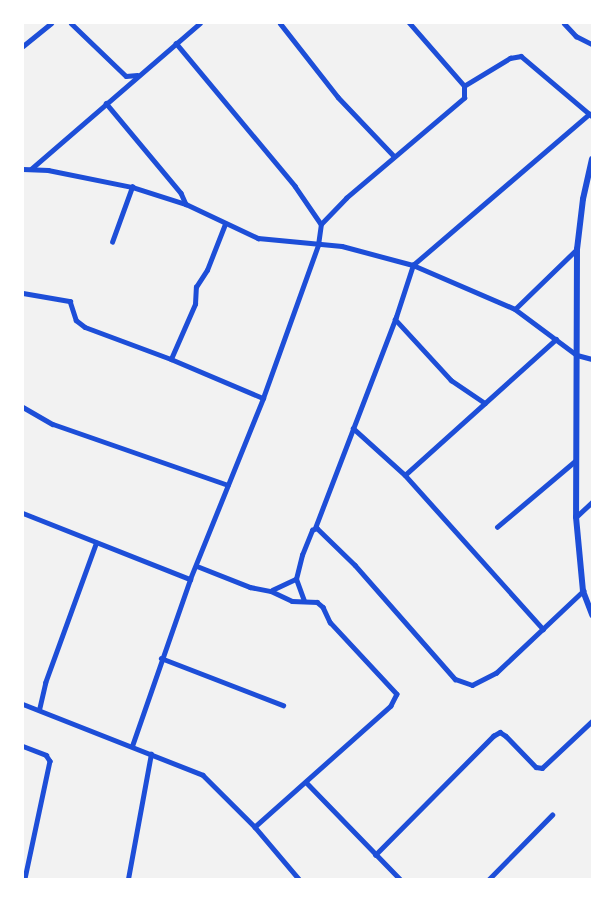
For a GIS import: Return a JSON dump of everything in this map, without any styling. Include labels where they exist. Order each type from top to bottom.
[{"type":"street","points":[[23,46],[51,23]]},
{"type":"street","points":[[71,23],[126,76],[138,75]]},
{"type":"street","points":[[31,169],[200,23]]},
{"type":"street","points":[[280,23],[338,97],[394,156]]},
{"type":"street","points":[[132,746],[190,579],[263,398],[318,245],[321,224],[394,156],[464,98],[464,86],[428,41],[409,23]]},
{"type":"street","points":[[564,23],[576,36],[592,44]]},
{"type":"street","points":[[176,43],[295,186],[321,224]]},
{"type":"street","points":[[304,601],[296,579],[302,555],[315,528],[395,319],[413,265],[591,115],[521,56],[510,58],[464,86]]},
{"type":"street","points":[[106,103],[181,193],[186,204]]},
{"type":"street","points":[[592,159],[583,199],[577,249],[576,460],[576,517],[583,591],[592,615]]},
{"type":"street","points":[[23,169],[132,187],[186,204],[258,238],[342,246],[413,265],[515,309],[577,355],[592,359]]},
{"type":"street","points":[[112,242],[132,187]]},
{"type":"street","points":[[171,359],[195,304],[196,287],[208,270],[225,224]]},
{"type":"street","points":[[515,309],[577,249]]},
{"type":"street","points":[[23,293],[70,301],[76,320],[85,327],[171,359],[263,398]]},
{"type":"street","points":[[395,319],[451,380],[485,403]]},
{"type":"street","points":[[405,475],[556,339]]},
{"type":"street","points":[[23,407],[52,424],[228,485]]},
{"type":"street","points":[[353,428],[405,475],[543,629]]},
{"type":"street","points":[[497,527],[576,460]]},
{"type":"street","points":[[576,517],[592,502]]},
{"type":"street","points":[[23,513],[190,579]]},
{"type":"street","points":[[315,528],[321,529],[355,565],[462,684],[472,685],[496,673],[583,591]]},
{"type":"street","points":[[39,710],[45,683],[96,543]]},
{"type":"street","points":[[197,566],[250,587],[271,591],[292,601],[317,602],[323,607],[330,622],[397,694],[391,706],[255,827]]},
{"type":"street","points":[[271,591],[296,579]]},
{"type":"street","points":[[161,658],[283,705]]},
{"type":"street","points":[[23,704],[204,775],[255,827],[299,879]]},
{"type":"street","points":[[375,855],[493,736],[500,733],[506,736],[536,767],[542,768],[592,721]]},
{"type":"street","points":[[23,746],[46,755],[50,761],[25,879]]},
{"type":"street","points":[[128,879],[151,754]]},
{"type":"street","points":[[307,783],[400,879]]},
{"type":"street","points":[[489,879],[552,815]]},
{"type":"street","points":[[23,852],[30,855]]}]
